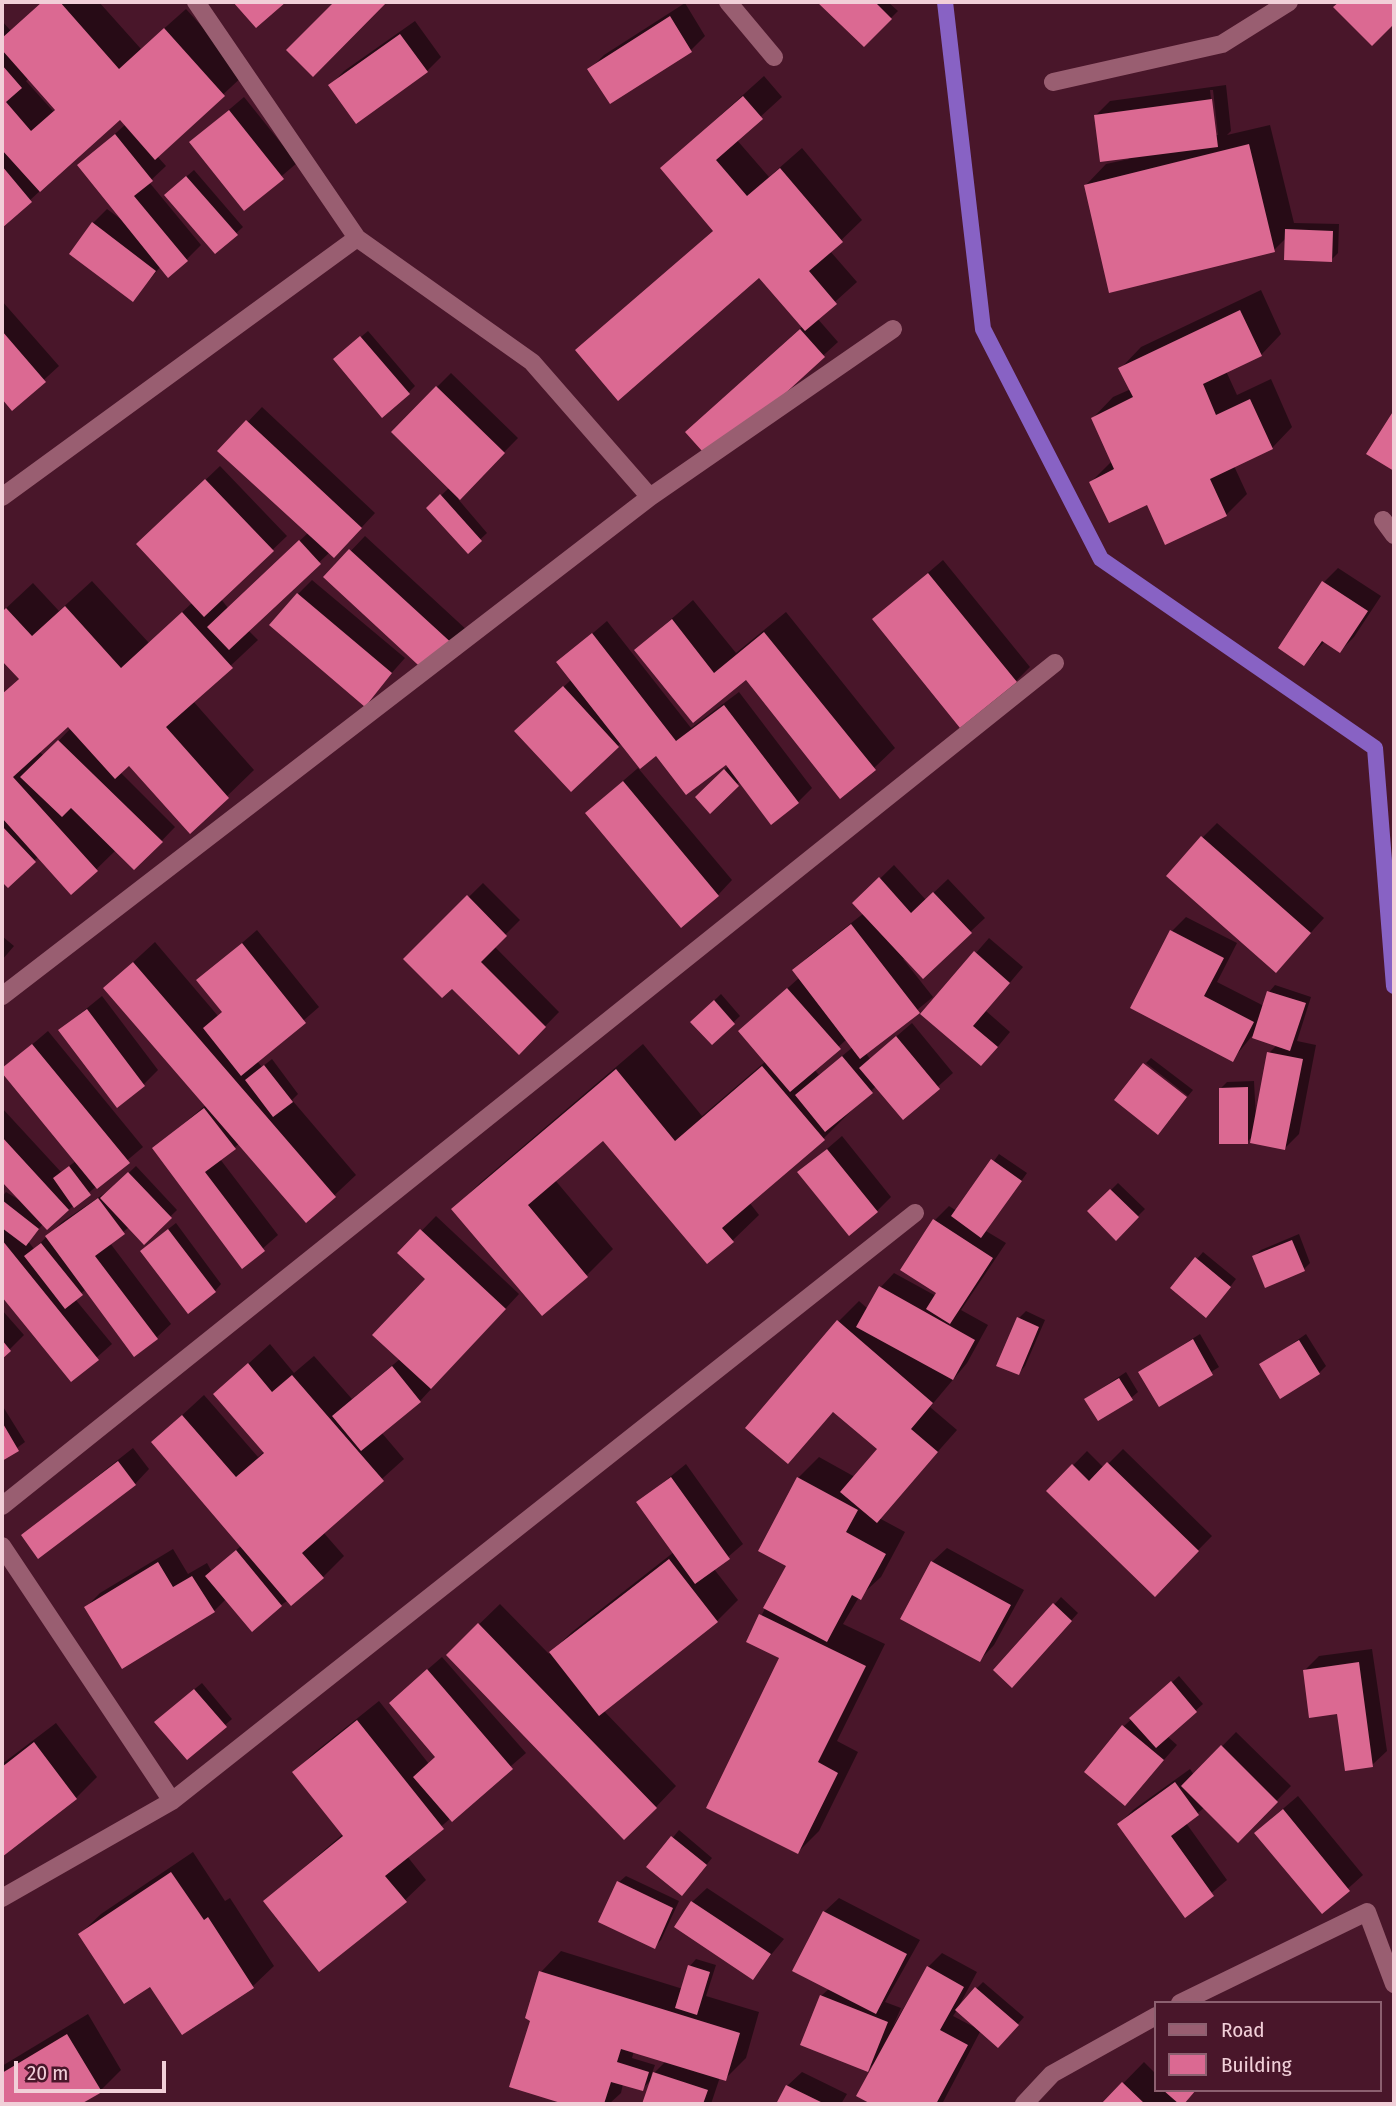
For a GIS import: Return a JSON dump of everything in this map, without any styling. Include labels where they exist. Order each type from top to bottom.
[{"type":"street","points":[[196,2],[357,238],[533,362],[650,497]]},
{"type":"street","points":[[728,2],[774,57]]},
{"type":"street","points":[[1053,82],[1222,44],[1289,2]]},
{"type":"street","points":[[2,497],[357,238]]},
{"type":"street","points":[[2,996],[650,497],[893,329]]},
{"type":"street","points":[[1383,520],[1394,535]]},
{"type":"street","points":[[2,1507],[1055,663]]},
{"type":"street","points":[[2,1899],[172,1801],[915,1213]]},
{"type":"street","points":[[2,1546],[172,1801]]},
{"type":"street","points":[[1184,2001],[1367,1912],[1394,1984]]},
{"type":"street","points":[[1024,2104],[1052,2074],[1154,2017]]},
{"type":"building","points":[[42,2],[60,2],[119,69],[164,28],[225,96],[155,160],[120,120],[40,192],[2,150],[2,65],[22,88],[6,102],[31,131],[55,110],[2,50],[2,38]]},
{"type":"building","points":[[233,2],[286,2],[256,28]]},
{"type":"building","points":[[334,2],[387,2],[313,77],[286,50]]},
{"type":"building","points":[[817,2],[875,2],[892,19],[864,47]]},
{"type":"building","points":[[1339,2],[1394,2],[1394,24],[1372,46],[1333,7]]},
{"type":"building","points":[[670,16],[692,52],[610,104],[587,69]]},
{"type":"building","points":[[400,34],[428,72],[356,124],[328,85]]},
{"type":"building","points":[[743,96],[763,119],[716,160],[747,196],[780,168],[843,242],[809,271],[837,304],[805,331],[759,278],[618,401],[575,350],[713,231],[660,168]]},
{"type":"building","points":[[1212,99],[1218,147],[1100,162],[1094,115]]},
{"type":"building","points":[[229,110],[284,179],[244,211],[189,142]]},
{"type":"building","points":[[115,134],[153,181],[134,196],[188,261],[168,278],[77,165]]},
{"type":"building","points":[[1249,144],[1275,252],[1109,293],[1084,185]]},
{"type":"building","points":[[2,166],[32,202],[2,228]]},
{"type":"building","points":[[186,176],[238,235],[215,254],[164,195]]},
{"type":"building","points":[[92,222],[156,271],[133,302],[69,254]]},
{"type":"building","points":[[1285,229],[1333,231],[1332,262],[1284,260]]},
{"type":"building","points":[[1240,310],[1262,356],[1203,384],[1216,415],[1250,399],[1273,449],[1210,479],[1227,516],[1165,545],[1147,505],[1109,523],[1089,482],[1114,469],[1091,418],[1133,397],[1118,368]]},
{"type":"building","points":[[800,329],[825,357],[711,461],[685,432]]},
{"type":"building","points":[[2,331],[46,382],[12,411],[2,399]]},
{"type":"building","points":[[360,336],[410,394],[382,418],[333,359]]},
{"type":"building","points":[[436,386],[505,453],[460,500],[391,432]]},
{"type":"building","points":[[1394,410],[1394,471],[1366,454]]},
{"type":"building","points":[[246,420],[362,528],[334,558],[217,451]]},
{"type":"building","points":[[205,479],[274,551],[204,617],[136,544]]},
{"type":"building","points":[[440,494],[482,541],[468,554],[426,508]]},
{"type":"building","points":[[299,540],[321,564],[229,650],[207,627]]},
{"type":"building","points":[[349,549],[456,647],[430,676],[323,577]]},
{"type":"building","points":[[928,573],[1017,682],[960,728],[872,619]]},
{"type":"building","points":[[1322,581],[1368,611],[1340,653],[1322,641],[1304,666],[1278,648]]},
{"type":"building","points":[[297,593],[392,673],[365,707],[269,625]]},
{"type":"building","points":[[65,606],[121,668],[182,612],[233,668],[166,727],[229,798],[190,834],[129,766],[115,779],[68,727],[13,777],[98,871],[71,895],[2,818],[2,694],[19,679],[2,661],[2,612],[6,608],[32,636]]},
{"type":"building","points":[[672,619],[714,673],[764,632],[876,770],[840,799],[746,680],[693,723],[634,650]]},
{"type":"building","points":[[592,633],[676,741],[724,705],[799,803],[771,825],[726,765],[686,795],[656,756],[640,769],[556,662]]},
{"type":"building","points":[[563,686],[619,747],[571,792],[514,731]]},
{"type":"building","points":[[58,740],[163,842],[134,870],[71,808],[62,817],[20,777]]},
{"type":"building","points":[[724,769],[739,786],[710,814],[695,797]]},
{"type":"building","points":[[623,781],[719,896],[681,928],[585,813]]},
{"type":"building","points":[[2,826],[36,862],[8,888],[2,882]]},
{"type":"building","points":[[1201,836],[1311,933],[1276,973],[1166,876]]},
{"type":"building","points":[[879,877],[911,913],[933,892],[972,933],[923,979],[852,903]]},
{"type":"building","points":[[467,895],[507,936],[481,962],[546,1027],[519,1055],[452,989],[442,998],[403,959]]},
{"type":"building","points":[[851,924],[920,1013],[860,1059],[792,970]]},
{"type":"building","points":[[1170,930],[1224,958],[1204,996],[1254,1022],[1233,1062],[1130,1008]]},
{"type":"building","points":[[242,943],[306,1023],[241,1076],[203,1028],[222,1012],[196,980]]},
{"type":"building","points":[[974,951],[1010,983],[973,1026],[998,1047],[981,1066],[920,1014]]},
{"type":"building","points":[[133,962],[336,1197],[306,1223],[103,988]]},
{"type":"building","points":[[787,988],[841,1049],[790,1092],[738,1031]]},
{"type":"building","points":[[1267,991],[1306,1003],[1290,1051],[1252,1038]]},
{"type":"building","points":[[714,1000],[735,1024],[712,1045],[690,1022]]},
{"type":"building","points":[[87,1009],[145,1086],[117,1108],[58,1030]]},
{"type":"building","points":[[896,1036],[940,1089],[903,1120],[859,1068]]},
{"type":"building","points":[[32,1044],[130,1163],[97,1189],[2,1073],[2,1068]]},
{"type":"building","points":[[1267,1052],[1303,1059],[1285,1150],[1250,1143]]},
{"type":"building","points":[[842,1056],[873,1093],[825,1132],[795,1095]]},
{"type":"building","points":[[1143,1063],[1187,1097],[1158,1135],[1114,1100]]},
{"type":"building","points":[[264,1065],[293,1102],[273,1117],[245,1080]]},
{"type":"building","points":[[762,1066],[825,1140],[722,1228],[734,1242],[707,1264],[603,1141],[528,1205],[588,1277],[542,1316],[451,1209],[616,1069],[675,1141]]},
{"type":"building","points":[[1248,1087],[1248,1144],[1219,1144],[1219,1088]]},
{"type":"building","points":[[204,1108],[236,1149],[205,1172],[265,1251],[242,1269],[152,1148]]},
{"type":"building","points":[[2,1137],[69,1210],[47,1230],[2,1182]]},
{"type":"building","points":[[827,1149],[878,1212],[849,1236],[797,1172]]},
{"type":"building","points":[[991,1159],[1022,1181],[981,1238],[951,1216]]},
{"type":"building","points":[[69,1166],[91,1195],[74,1208],[53,1178]]},
{"type":"building","points":[[128,1172],[172,1218],[144,1245],[100,1198]]},
{"type":"building","points":[[1110,1189],[1139,1217],[1116,1241],[1087,1211]]},
{"type":"building","points":[[98,1198],[125,1234],[95,1256],[158,1339],[134,1357],[45,1236]]},
{"type":"building","points":[[2,1200],[39,1229],[26,1246],[2,1228]]},
{"type":"building","points":[[933,1219],[993,1258],[950,1324],[926,1309],[936,1293],[900,1270]]},
{"type":"building","points":[[168,1229],[216,1292],[188,1314],[140,1251]]},
{"type":"building","points":[[420,1229],[506,1309],[431,1389],[372,1335],[425,1279],[397,1253]]},
{"type":"building","points":[[2,1240],[99,1360],[71,1382],[2,1297]]},
{"type":"building","points":[[1292,1240],[1305,1271],[1265,1288],[1252,1256]]},
{"type":"building","points":[[41,1243],[83,1295],[65,1309],[24,1256]]},
{"type":"building","points":[[1195,1257],[1231,1287],[1206,1318],[1170,1288]]},
{"type":"building","points":[[879,1286],[975,1340],[953,1380],[856,1327]]},
{"type":"building","points":[[1017,1317],[1039,1327],[1019,1375],[996,1366]]},
{"type":"building","points":[[837,1320],[933,1403],[911,1429],[938,1452],[877,1523],[840,1492],[877,1449],[833,1412],[788,1464],[745,1428]]},
{"type":"building","points":[[1193,1339],[1213,1375],[1159,1407],[1138,1372]]},
{"type":"building","points":[[2,1340],[11,1351],[2,1359]]},
{"type":"building","points":[[1299,1340],[1320,1374],[1280,1399],[1259,1364]]},
{"type":"building","points":[[248,1363],[272,1392],[292,1375],[384,1481],[302,1553],[324,1578],[291,1606],[151,1442],[182,1415],[236,1477],[264,1453],[213,1394]]},
{"type":"building","points":[[392,1366],[421,1402],[361,1451],[332,1416]]},
{"type":"building","points":[[1119,1378],[1133,1400],[1098,1421],[1084,1399]]},
{"type":"building","points":[[2,1422],[19,1451],[2,1461]]},
{"type":"building","points":[[118,1461],[136,1485],[38,1559],[21,1535]]},
{"type":"building","points":[[1107,1462],[1199,1551],[1155,1597],[1046,1491],[1072,1464],[1089,1481]]},
{"type":"building","points":[[671,1477],[730,1559],[695,1584],[636,1502]]},
{"type":"building","points":[[797,1477],[858,1510],[846,1532],[886,1554],[861,1600],[852,1595],[827,1642],[763,1608],[786,1566],[758,1551]]},
{"type":"building","points":[[236,1550],[282,1606],[252,1632],[205,1576]]},
{"type":"building","points":[[669,1559],[718,1622],[599,1716],[549,1652]]},
{"type":"building","points":[[931,1561],[1011,1605],[980,1662],[900,1619]]},
{"type":"building","points":[[158,1562],[173,1587],[192,1576],[215,1612],[122,1669],[84,1607]]},
{"type":"building","points":[[1053,1603],[1072,1621],[1012,1688],[993,1670]]},
{"type":"building","points":[[759,1614],[866,1666],[818,1762],[838,1773],[798,1854],[706,1808],[779,1658],[746,1642]]},
{"type":"building","points":[[478,1623],[657,1808],[624,1840],[446,1655]]},
{"type":"building","points":[[1359,1662],[1373,1767],[1345,1771],[1337,1714],[1309,1718],[1303,1670]]},
{"type":"building","points":[[427,1669],[513,1769],[452,1822],[413,1777],[435,1757],[389,1703]]},
{"type":"building","points":[[1171,1681],[1197,1712],[1156,1748],[1129,1718]]},
{"type":"building","points":[[194,1689],[227,1727],[187,1760],[154,1722]]},
{"type":"building","points":[[357,1720],[444,1829],[385,1876],[407,1902],[319,1972],[263,1901],[343,1836],[292,1772]]},
{"type":"building","points":[[1122,1725],[1164,1760],[1125,1806],[1084,1772]]},
{"type":"building","points":[[34,1742],[77,1799],[2,1857],[2,1767]]},
{"type":"building","points":[[1221,1745],[1278,1802],[1238,1843],[1181,1786]]},
{"type":"building","points":[[1175,1782],[1199,1815],[1171,1836],[1214,1896],[1185,1918],[1117,1824]]},
{"type":"building","points":[[1283,1809],[1350,1891],[1322,1914],[1254,1833]]},
{"type":"building","points":[[671,1836],[707,1865],[682,1896],[646,1867]]},
{"type":"building","points":[[171,1872],[204,1920],[208,1917],[254,1988],[182,2035],[150,1987],[124,2004],[78,1934]]},
{"type":"building","points":[[617,1881],[673,1908],[655,1949],[598,1922]]},
{"type":"building","points":[[691,1901],[771,1954],[753,1980],[674,1927]]},
{"type":"building","points":[[823,1911],[907,1954],[876,2014],[792,1971]]},
{"type":"building","points":[[688,1965],[710,1972],[697,2015],[675,2008]]},
{"type":"building","points":[[927,1966],[964,1987],[940,2030],[968,2045],[936,2104],[871,2104],[856,2096]]},
{"type":"building","points":[[539,1971],[740,2033],[726,2081],[621,2049],[617,2062],[649,2072],[643,2091],[611,2082],[604,2104],[564,2104],[509,2087],[530,2021],[525,2018]]},
{"type":"building","points":[[975,1987],[1019,2025],[998,2048],[955,2010]]},
{"type":"building","points":[[820,1995],[888,2022],[868,2072],[800,2045]]},
{"type":"building","points":[[67,2034],[102,2092],[81,2104],[2,2104],[2,2073]]},
{"type":"building","points":[[653,2072],[708,2090],[703,2104],[642,2104]]},
{"type":"building","points":[[1122,2082],[1145,2104],[1101,2104]]},
{"type":"building","points":[[786,2085],[825,2104],[776,2104]]},
{"type":"building","points":[[1165,2092],[1194,2092],[1184,2104],[1179,2104]]},
{"type":"waterway","points":[[945,2],[983,329],[1101,559],[1375,748],[1394,986]]}]
